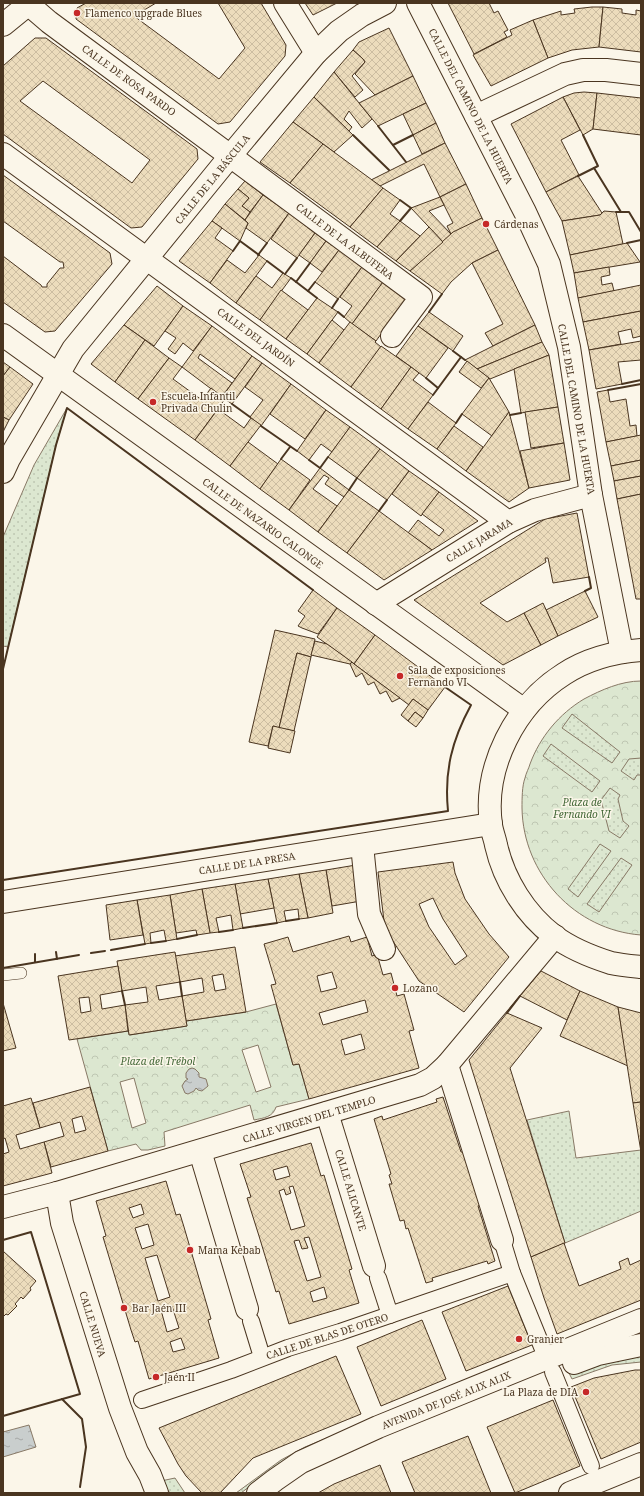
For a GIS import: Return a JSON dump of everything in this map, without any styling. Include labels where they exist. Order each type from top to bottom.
[{"type":"street","points":[[285,3],[316,53]]},
{"type":"street","name":"CALLE DE LA BÁSCULA","points":[[3,472],[9,459],[73,349],[231,155],[316,53],[339,31],[362,14],[385,3]]},
{"type":"street","name":"CALLE DEL CAMINO DE LA HUERTA","points":[[418,3],[525,212],[548,264],[569,347],[591,495],[632,651]]},
{"type":"street","points":[[3,25],[29,4]]},
{"type":"street","name":"CALLE DE ROSA PARDO","points":[[29,4],[50,22],[231,155]]},
{"type":"street","points":[[476,116],[565,74],[583,70],[606,70],[641,74]]},
{"type":"street","name":"CALLE DEL JARDÍN","points":[[3,154],[148,258],[508,522]]},
{"type":"street","name":"CALLE DE LA ALBUFERA","points":[[231,155],[422,297],[392,336]]},
{"type":"street","name":"CALLE DE NAZARIO CALONGE","points":[[3,335],[524,710]]},
{"type":"street","name":"CALLE JARAMA","points":[[376,604],[508,522],[535,510],[591,495]]},
{"type":"street","points":[[632,651],[592,660],[564,674],[536,697],[524,710],[505,742],[497,762],[490,804],[491,824],[500,862],[517,896],[542,925],[555,936],[578,950],[611,963],[641,967]]},
{"type":"street","name":"CALLE DE LA PRESA","points":[[3,902],[491,824]]},
{"type":"street","points":[[362,845],[369,914],[384,949]]},
{"type":"street","name":"CALLE VIRGEN DEL TEMPLO","points":[[3,1207],[57,1193],[420,1085],[433,1078],[447,1065],[555,936]]},
{"type":"street","points":[[447,1065],[512,1273],[591,1466]]},
{"type":"street","name":"CALLE ALICANTE","points":[[327,1113],[390,1315]]},
{"type":"street","points":[[200,1151],[262,1357]]},
{"type":"street","name":"CALLE NUEVA","points":[[57,1193],[62,1223],[90,1316],[120,1408],[137,1452],[148,1493]]},
{"type":"street","name":"CALLE DE BLAS DE OTERO","points":[[142,1400],[231,1370],[262,1357],[512,1273]]},
{"type":"street","name":"AVENIDA DE JOSÉ ALIX ALIX","points":[[274,1493],[305,1471],[468,1404],[641,1320]]},
{"type":"street","name":"AVENIDA DE JOSÉ ALIX ALIX","points":[[258,1493],[301,1462],[378,1427],[550,1365],[641,1344]]},
{"type":"street","name":"CALLE NUEVA","points":[[137,1452],[150,1475],[157,1493]]},
{"type":"street","points":[[570,1493],[641,1464]]},
{"type":"lane","points":[[3,975],[21,973]]},
{"type":"green space","points":[[67,408],[56,445],[8,647],[3,646],[3,537],[34,465]]},
{"type":"green space","name":"Plaza de Fernando VI","points":[[641,681],[641,935],[617,931],[595,922],[575,910],[557,894],[543,876],[532,855],[525,832],[522,793],[526,774],[534,754],[551,727],[566,712],[597,692],[619,684]]},
{"type":"green space","points":[[572,714],[620,752],[612,763],[562,728]]},
{"type":"green space","points":[[551,744],[600,781],[592,792],[543,756]]},
{"type":"green space","points":[[641,758],[641,775],[637,775],[634,780],[621,771],[629,759]]},
{"type":"green space","points":[[610,788],[620,795],[618,799],[623,821],[629,826],[620,838],[609,831],[601,800]]},
{"type":"green space","points":[[600,844],[611,851],[578,897],[568,889]]},
{"type":"green space","points":[[621,858],[632,865],[599,912],[587,904]]},
{"type":"green space","name":"Plaza del Trébol","points":[[276,1004],[293,1065],[299,1064],[309,1099],[276,1107],[273,1113],[261,1119],[254,1120],[250,1105],[164,1132],[165,1146],[141,1150],[136,1144],[108,1151],[77,1039],[128,1031],[130,1035],[187,1026],[186,1021],[246,1012]],"holes":[[[258,1045],[271,1087],[256,1092],[242,1050]],[[134,1078],[146,1123],[132,1128],[120,1082]]]},
{"type":"green space","points":[[569,1111],[576,1158],[641,1150],[641,1211],[565,1243],[527,1120]]},
{"type":"green space","points":[[641,1352],[641,1362],[612,1365],[572,1379],[569,1373],[588,1365]]},
{"type":"green space","points":[[359,1425],[267,1473],[241,1493],[236,1493],[281,1460],[305,1447]]},
{"type":"green space","points":[[175,1478],[185,1493],[170,1493],[161,1481]]},
{"type":"water","points":[[192,1068],[199,1073],[199,1077],[206,1079],[208,1086],[202,1091],[196,1088],[188,1094],[185,1093],[182,1086],[188,1079],[186,1078],[186,1073]]},
{"type":"water","points":[[29,1425],[36,1447],[3,1457],[3,1432]]},
{"type":"building","points":[[86,3],[156,3],[134,16],[219,79],[245,48],[218,3],[261,3],[286,45],[285,56],[230,122],[218,124],[76,19],[77,8]]},
{"type":"building","points":[[305,3],[337,3],[313,15]]},
{"type":"building","points":[[448,3],[489,3],[494,13],[498,11],[508,30],[504,32],[507,37],[474,54]]},
{"type":"building","points":[[603,7],[599,47],[572,50],[548,58],[533,20],[561,11],[561,15],[575,13],[574,9]]},
{"type":"building","points":[[603,7],[622,9],[622,13],[636,15],[636,10],[641,11],[641,52],[599,47]]},
{"type":"building","points":[[533,20],[548,58],[491,86],[473,55],[512,35],[510,30]]},
{"type":"building","points":[[389,28],[413,76],[375,95],[355,74],[365,62],[353,50],[359,42]]},
{"type":"building","points":[[35,38],[46,38],[197,149],[198,159],[142,227],[131,228],[3,134],[3,66]],"holes":[[[43,81],[150,160],[132,183],[20,101]]]},
{"type":"building","points":[[353,50],[365,62],[352,76],[363,90],[355,97],[334,72]]},
{"type":"building","points":[[334,72],[372,119],[362,128],[349,111],[344,119],[352,127],[349,131],[314,97]]},
{"type":"building","points":[[413,76],[426,103],[378,126],[359,103]]},
{"type":"building","points":[[574,93],[597,93],[593,129],[583,135],[563,97]]},
{"type":"building","points":[[597,93],[641,98],[641,135],[593,129]]},
{"type":"building","points":[[314,97],[353,135],[334,152],[293,122]]},
{"type":"building","points":[[563,97],[580,130],[561,140],[579,175],[546,192],[511,124]]},
{"type":"building","points":[[426,103],[436,123],[413,135],[403,114]]},
{"type":"building","points":[[293,122],[323,144],[290,183],[260,162]]},
{"type":"building","points":[[436,123],[445,143],[422,154],[413,135]]},
{"type":"building","points":[[445,143],[466,184],[440,197],[424,164],[380,186],[371,180]]},
{"type":"building","points":[[323,144],[383,188],[350,227],[290,183]]},
{"type":"building","points":[[3,175],[110,253],[112,264],[55,331],[45,332],[3,302],[3,256],[42,287],[47,287],[47,284],[60,268],[64,268],[63,262],[60,262],[3,221]]},
{"type":"building","points":[[578,176],[602,213],[600,215],[562,221],[546,192]]},
{"type":"building","points":[[245,181],[263,195],[250,212],[242,206],[249,198],[238,189]]},
{"type":"building","points":[[466,184],[482,218],[451,234],[447,226],[453,223],[440,197]]},
{"type":"building","points":[[383,188],[400,200],[390,214],[400,221],[377,247],[350,227]]},
{"type":"building","points":[[238,189],[249,198],[242,206],[250,212],[245,220],[225,204]]},
{"type":"building","points":[[263,195],[289,213],[267,243],[246,228],[248,223],[245,220]]},
{"type":"building","points":[[440,197],[444,205],[429,211],[451,234],[443,242],[411,208]]},
{"type":"building","points":[[225,204],[248,223],[240,241],[212,221]]},
{"type":"building","points":[[604,211],[616,212],[623,244],[570,255],[562,221],[600,215]]},
{"type":"building","points":[[289,213],[315,233],[297,258],[271,239]]},
{"type":"building","points":[[482,218],[498,250],[472,263],[451,282],[442,294],[410,271],[453,232]]},
{"type":"building","points":[[212,221],[222,228],[215,238],[233,251],[210,283],[179,261]]},
{"type":"building","points":[[400,221],[420,236],[396,261],[377,247]]},
{"type":"building","points":[[429,227],[443,242],[410,271],[396,261]]},
{"type":"building","points":[[315,233],[326,241],[310,263],[299,255]]},
{"type":"building","points":[[326,241],[339,250],[322,272],[310,263]]},
{"type":"building","points":[[627,243],[640,262],[574,273],[570,255]]},
{"type":"building","points":[[339,250],[362,267],[338,299],[315,282]]},
{"type":"building","points":[[498,250],[535,325],[493,346],[485,333],[503,324],[472,263]]},
{"type":"building","points":[[259,255],[267,261],[236,303],[210,283],[227,260],[245,273]]},
{"type":"building","points":[[362,267],[383,282],[352,324],[344,317],[352,306],[340,297]]},
{"type":"building","points":[[609,267],[610,275],[601,277],[602,285],[612,283],[614,291],[578,298],[574,273]]},
{"type":"building","points":[[283,273],[291,278],[260,320],[236,303],[256,276],[272,288]]},
{"type":"building","points":[[383,282],[406,299],[376,341],[352,324]]},
{"type":"building","points":[[641,285],[641,311],[583,322],[578,298]]},
{"type":"building","points":[[157,286],[183,306],[154,346],[124,325]]},
{"type":"building","points":[[281,290],[308,310],[286,339],[260,320]]},
{"type":"building","points":[[317,298],[338,312],[307,354],[286,339]]},
{"type":"building","points":[[183,306],[212,326],[193,351],[183,343],[175,354],[168,349],[176,338],[165,331]]},
{"type":"building","points":[[641,311],[641,336],[633,338],[631,329],[618,332],[621,344],[589,350],[583,322]]},
{"type":"building","points":[[429,312],[463,336],[453,351],[418,326]]},
{"type":"building","points":[[332,320],[344,330],[319,363],[307,354]]},
{"type":"building","points":[[350,322],[376,341],[375,342],[381,347],[351,387],[319,363]]},
{"type":"building","points":[[124,325],[145,340],[115,382],[91,364]]},
{"type":"building","points":[[535,325],[542,342],[477,369],[465,360]]},
{"type":"building","points":[[212,326],[252,356],[235,379],[200,354],[198,358],[232,383],[222,397],[182,367]]},
{"type":"building","points":[[418,326],[448,348],[426,378],[396,356]]},
{"type":"building","points":[[145,340],[169,358],[138,399],[115,382]]},
{"type":"building","points":[[641,341],[641,360],[618,362],[622,384],[596,389],[589,350]]},
{"type":"building","points":[[542,342],[549,355],[490,379],[477,369]]},
{"type":"building","points":[[381,346],[411,367],[381,409],[351,387]]},
{"type":"building","points":[[549,355],[558,407],[521,413],[514,369]]},
{"type":"building","points":[[252,356],[262,363],[232,404],[222,397]]},
{"type":"building","points":[[169,358],[182,367],[173,379],[202,400],[211,388],[225,399],[195,440],[138,399]]},
{"type":"building","points":[[467,361],[489,378],[481,388],[459,372]]},
{"type":"building","points":[[3,362],[10,367],[3,376]]},
{"type":"building","points":[[262,363],[291,384],[261,426],[250,417],[263,400],[245,387]]},
{"type":"building","points":[[10,367],[33,384],[9,420],[3,417],[3,376]]},
{"type":"building","points":[[411,367],[419,373],[413,380],[433,395],[408,429],[381,409]]},
{"type":"building","points":[[489,378],[509,412],[492,436],[462,414]]},
{"type":"building","points":[[291,384],[326,410],[305,439],[270,414]]},
{"type":"building","points":[[608,390],[610,402],[626,399],[630,426],[636,425],[637,436],[606,442],[597,392]]},
{"type":"building","points":[[428,402],[456,423],[437,449],[408,429]]},
{"type":"building","points":[[558,407],[564,443],[531,448],[525,412]]},
{"type":"building","points":[[218,409],[244,428],[251,418],[261,425],[230,466],[195,440]]},
{"type":"building","points":[[326,410],[350,427],[332,452],[321,444],[309,460],[297,451]]},
{"type":"building","points":[[509,412],[529,488],[509,502],[466,471]]},
{"type":"building","points":[[3,417],[9,420],[3,432]]},
{"type":"building","points":[[454,426],[483,447],[466,471],[437,449]]},
{"type":"building","points":[[350,427],[380,449],[357,478],[328,457]]},
{"type":"building","points":[[641,435],[641,460],[611,466],[606,442]]},
{"type":"building","points":[[248,442],[278,464],[260,489],[230,466]]},
{"type":"building","points":[[564,443],[570,480],[529,488],[520,451]]},
{"type":"building","points":[[380,449],[409,471],[387,500],[357,478]]},
{"type":"building","points":[[281,459],[310,480],[289,510],[260,489]]},
{"type":"building","points":[[641,460],[641,476],[614,481],[611,466]]},
{"type":"building","points":[[320,468],[349,490],[344,497],[325,484],[329,478],[324,475],[313,489],[337,506],[318,532],[289,510]]},
{"type":"building","points":[[409,471],[439,492],[421,516],[392,494]]},
{"type":"building","points":[[641,476],[641,494],[617,499],[614,481]]},
{"type":"building","points":[[349,490],[379,511],[347,553],[318,532]]},
{"type":"building","points":[[439,492],[478,521],[432,550],[408,533],[418,520],[439,536],[444,530],[422,514]]},
{"type":"building","points":[[641,494],[641,599],[636,599],[617,499]]},
{"type":"building","points":[[379,511],[432,550],[384,580],[347,553]]},
{"type":"building","points":[[577,513],[589,577],[553,583],[548,558],[545,558],[546,562],[480,603],[507,622],[524,613],[541,645],[503,665],[414,600],[545,519]]},
{"type":"building","points":[[313,590],[337,608],[318,634],[298,626],[305,616],[298,611]]},
{"type":"building","points":[[585,591],[598,617],[558,636],[546,610]]},
{"type":"building","points":[[543,603],[558,636],[541,645],[524,613]]},
{"type":"building","points":[[337,608],[375,635],[354,664],[317,637]]},
{"type":"building","points":[[275,630],[315,639],[311,657],[297,653],[279,728],[273,726],[268,746],[249,742]]},
{"type":"building","name":"Sala de exposiciones Fernando VI","points":[[375,635],[445,687],[428,710],[413,699],[409,705],[354,664]]},
{"type":"building","points":[[315,641],[327,644],[352,662],[350,664],[311,655]]},
{"type":"building","points":[[297,653],[311,657],[294,731],[279,728]]},
{"type":"building","points":[[352,662],[400,698],[392,702],[386,691],[380,694],[374,682],[368,685],[362,673],[356,677],[350,664]]},
{"type":"building","points":[[413,699],[428,710],[423,718],[415,712],[408,721],[401,715]]},
{"type":"building","points":[[415,712],[423,718],[416,727],[408,721]]},
{"type":"building","points":[[273,726],[295,731],[290,753],[268,748]]},
{"type":"building","points":[[453,862],[455,873],[465,899],[489,934],[509,957],[464,1012],[419,981],[385,929],[378,872]],"holes":[[[433,898],[443,919],[467,956],[455,965],[429,927],[419,904]]]},
{"type":"building","points":[[356,865],[361,901],[332,906],[326,870]]},
{"type":"building","points":[[326,870],[333,913],[308,918],[299,874]]},
{"type":"building","points":[[299,874],[308,918],[299,919],[298,909],[284,911],[286,921],[277,923],[268,879]]},
{"type":"building","points":[[268,879],[274,908],[240,914],[235,884]]},
{"type":"building","points":[[235,884],[243,928],[233,930],[231,915],[216,918],[219,932],[210,933],[202,889]]},
{"type":"building","points":[[202,889],[210,933],[197,935],[196,930],[176,933],[170,895]]},
{"type":"building","points":[[170,895],[177,939],[166,941],[164,930],[150,933],[151,943],[145,944],[137,900]]},
{"type":"building","points":[[137,900],[143,935],[110,940],[106,905]]},
{"type":"building","points":[[349,936],[351,942],[367,937],[372,956],[377,954],[383,975],[391,973],[397,996],[404,994],[414,1030],[409,1031],[419,1068],[309,1099],[299,1064],[293,1065],[271,985],[276,984],[264,944],[288,937],[293,952]],"holes":[[[332,972],[337,988],[321,992],[317,976]],[[365,1000],[368,1012],[323,1025],[319,1013]],[[361,1034],[365,1049],[345,1055],[341,1040]]]},
{"type":"building","points":[[235,947],[246,1012],[186,1021],[182,996],[204,992],[202,978],[180,982],[175,956]],"holes":[[[223,974],[226,989],[215,991],[212,976]]]},
{"type":"building","points":[[175,952],[180,982],[156,986],[159,1000],[182,996],[187,1026],[129,1035],[125,1005],[148,1002],[146,987],[122,991],[117,961]]},
{"type":"building","points":[[118,966],[122,991],[100,995],[102,1009],[125,1005],[128,1031],[69,1040],[58,976]],"holes":[[[89,997],[91,1011],[81,1013],[79,998]]]},
{"type":"building","points":[[541,971],[580,991],[567,1020],[520,996]]},
{"type":"building","points":[[580,991],[618,1007],[628,1066],[560,1036]]},
{"type":"building","points":[[3,1003],[16,1048],[3,1051]]},
{"type":"building","points":[[618,1007],[641,1013],[641,1102],[633,1103]]},
{"type":"building","points":[[507,1013],[542,1028],[510,1068],[565,1243],[531,1257],[469,1060]]},
{"type":"building","points":[[90,1087],[108,1151],[51,1167],[44,1142],[64,1136],[60,1122],[40,1128],[33,1103]],"holes":[[[82,1116],[86,1130],[75,1133],[72,1119]]]},
{"type":"building","points":[[443,1097],[480,1205],[478,1206],[495,1261],[488,1264],[487,1261],[432,1278],[433,1281],[426,1283],[408,1228],[406,1229],[404,1220],[400,1221],[389,1184],[392,1184],[389,1175],[391,1174],[374,1119],[382,1116],[383,1120],[437,1102],[436,1099]]},
{"type":"building","points":[[31,1098],[40,1128],[16,1135],[20,1149],[44,1142],[52,1173],[3,1186],[3,1154],[9,1152],[5,1138],[3,1139],[3,1106]]},
{"type":"building","points":[[641,1102],[641,1152],[633,1103]]},
{"type":"building","points":[[311,1143],[321,1176],[324,1175],[352,1269],[349,1270],[359,1303],[289,1324],[279,1291],[276,1292],[247,1198],[251,1197],[240,1164]],"holes":[[[287,1166],[290,1176],[276,1180],[273,1170]],[[293,1186],[305,1226],[291,1230],[279,1191],[284,1189],[286,1195],[291,1193],[289,1187]],[[309,1237],[321,1277],[307,1281],[294,1241],[299,1240],[302,1249],[308,1248],[304,1238]],[[324,1287],[327,1298],[313,1302],[310,1292]]]},
{"type":"building","points":[[166,1181],[176,1215],[180,1214],[184,1227],[211,1319],[208,1320],[219,1358],[149,1379],[138,1341],[135,1342],[131,1330],[103,1237],[106,1236],[96,1201]],"holes":[[[141,1204],[144,1214],[133,1218],[129,1208]],[[148,1224],[154,1245],[142,1249],[135,1228]],[[157,1255],[170,1297],[158,1301],[145,1258]],[[172,1306],[179,1328],[167,1332],[161,1310]],[[181,1338],[185,1349],[173,1352],[170,1342]]]},
{"type":"building","points":[[564,1243],[579,1286],[621,1269],[619,1262],[628,1258],[630,1265],[641,1260],[641,1300],[557,1334],[531,1257]]},
{"type":"building","points":[[3,1251],[36,1281],[30,1288],[31,1290],[23,1299],[21,1297],[15,1304],[17,1306],[8,1315],[6,1314],[3,1317]]},
{"type":"building","points":[[508,1286],[532,1345],[466,1371],[442,1312]]},
{"type":"building","points":[[422,1320],[446,1379],[381,1406],[357,1347]]},
{"type":"building","points":[[336,1356],[361,1414],[253,1458],[220,1493],[202,1493],[186,1476],[159,1428]]},
{"type":"building","points":[[641,1370],[641,1442],[601,1459],[571,1387],[594,1378]]},
{"type":"building","points":[[553,1400],[580,1466],[515,1493],[487,1427]]},
{"type":"building","points":[[468,1436],[491,1493],[415,1493],[402,1462]]},
{"type":"building","points":[[380,1465],[391,1493],[318,1493],[334,1484]]},
{"type":"wall","points":[[378,126],[406,162]]},
{"type":"wall","points":[[353,135],[389,170]]},
{"type":"wall","points":[[393,145],[413,135]]},
{"type":"wall","points":[[578,176],[598,166],[583,135]]},
{"type":"wall","points":[[594,168],[621,212]]},
{"type":"wall","points":[[400,200],[411,208],[400,221]]},
{"type":"wall","points":[[616,212],[629,212],[641,232]]},
{"type":"wall","points":[[627,243],[641,240]]},
{"type":"wall","points":[[233,251],[240,241],[259,255]]},
{"type":"wall","points":[[258,255],[267,243]]},
{"type":"wall","points":[[285,274],[297,258]]},
{"type":"wall","points":[[267,261],[283,273]]},
{"type":"wall","points":[[296,282],[310,263]]},
{"type":"wall","points":[[291,278],[317,298]]},
{"type":"wall","points":[[308,291],[315,282]]},
{"type":"wall","points":[[429,312],[442,294]]},
{"type":"wall","points":[[332,308],[338,299]]},
{"type":"wall","points":[[338,312],[344,317]]},
{"type":"wall","points":[[453,351],[465,360]]},
{"type":"wall","points":[[433,395],[461,357]]},
{"type":"wall","points":[[426,378],[438,388]]},
{"type":"wall","points":[[622,384],[641,380]]},
{"type":"wall","points":[[608,390],[641,384]]},
{"type":"wall","points":[[232,404],[250,417]]},
{"type":"wall","points":[[3,669],[56,445],[67,408],[313,590]]},
{"type":"wall","points":[[510,415],[521,413]]},
{"type":"wall","points":[[456,423],[462,414]]},
{"type":"wall","points":[[261,426],[297,451]]},
{"type":"wall","points":[[281,459],[290,447]]},
{"type":"wall","points":[[309,460],[320,468],[328,457]]},
{"type":"wall","points":[[349,490],[357,478]]},
{"type":"wall","points":[[379,511],[387,500]]},
{"type":"wall","points":[[585,591],[591,588],[589,577]]},
{"type":"wall","points":[[3,880],[448,811],[447,782],[451,756],[454,743],[471,705],[445,687]]},
{"type":"wall","points":[[286,921],[299,919]]},
{"type":"wall","points":[[243,928],[277,923]]},
{"type":"wall","points":[[219,932],[233,930]]},
{"type":"wall","points":[[177,939],[197,935]]},
{"type":"wall","points":[[151,943],[166,941]]},
{"type":"wall","points":[[111,950],[145,944]]},
{"type":"wall","points":[[91,953],[105,951]]},
{"type":"wall","points":[[56,952],[57,959]]},
{"type":"wall","points":[[35,954],[35,962]]},
{"type":"wall","points":[[3,968],[79,955]]},
{"type":"wall","points":[[180,982],[182,996]]},
{"type":"wall","points":[[122,991],[125,1005]]},
{"type":"wall","points":[[507,1013],[520,996]]},
{"type":"wall","points":[[3,1240],[31,1232],[80,1394],[3,1416]]},
{"type":"wall","points":[[62,1399],[82,1419],[86,1447],[80,1487]]},
{"type":"place","name":"Flamenco upgrade Blues","points":[[77,13]]},
{"type":"place","name":"Cárdenas","points":[[486,224]]},
{"type":"place","name":"Escuela Infantil Privada Chulin","points":[[153,402]]},
{"type":"place","name":"Sala de exposiciones Fernando VI","points":[[400,676]]},
{"type":"place","name":"Lozano","points":[[395,988]]},
{"type":"place","name":"Mama Kebab","points":[[190,1250]]},
{"type":"place","name":"Bar Jaén III","points":[[124,1308]]},
{"type":"place","name":"Granier","points":[[519,1339]]},
{"type":"place","name":"Jaén II","points":[[156,1377]]},
{"type":"place","name":"La Plaza de DIA","points":[[586,1392]]}]
